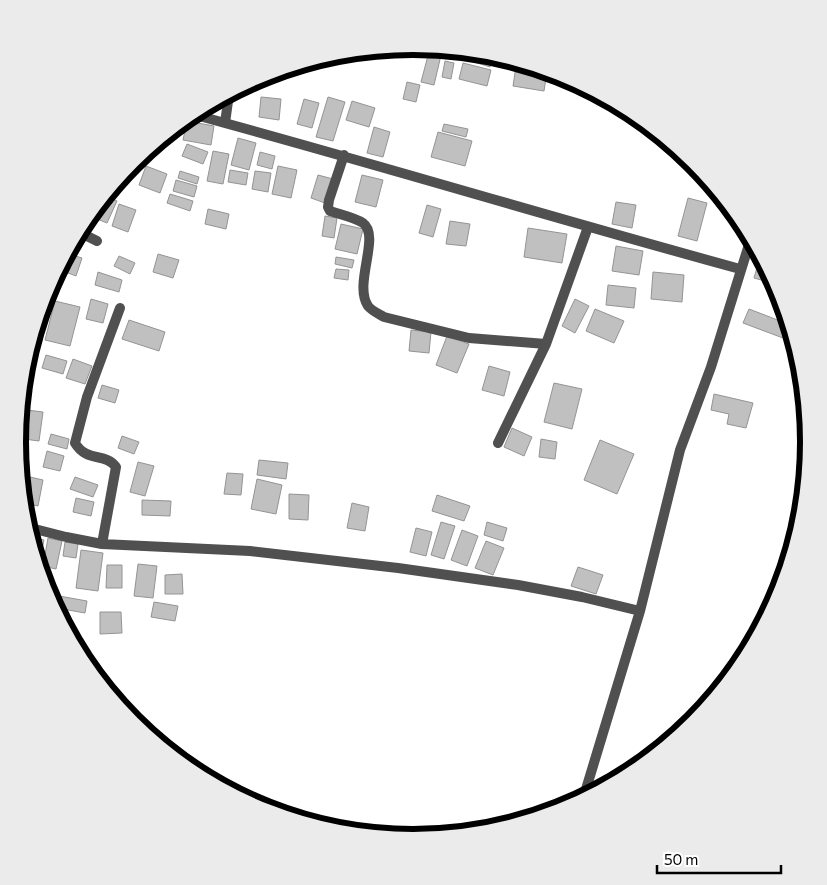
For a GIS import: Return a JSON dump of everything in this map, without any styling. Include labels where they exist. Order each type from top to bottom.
[{"type":"street","points":[[225,123],[228,103]]},
{"type":"street","points":[[204,117],[344,155],[588,227],[740,268]]},
{"type":"street","points":[[344,155],[328,207],[330,211],[363,223],[369,230],[370,242],[364,270],[363,292],[368,306],[384,317],[469,338],[546,344]]},
{"type":"street","points":[[498,443],[546,344],[588,227]]},
{"type":"street","points":[[86,236],[97,241]]},
{"type":"street","points":[[586,790],[640,611],[680,450],[711,367],[748,247]]},
{"type":"street","points":[[102,544],[116,467],[113,462],[84,454],[75,443],[87,397],[120,308]]},
{"type":"street","points":[[36,529],[102,544],[250,551],[518,584],[640,611]]},
{"type":"building","points":[[428,56],[441,56],[434,85],[421,82]]},
{"type":"building","points":[[445,61],[454,63],[451,79],[442,77]]},
{"type":"building","points":[[474,61],[491,63],[490,67]]},
{"type":"building","points":[[463,63],[491,70],[487,86],[459,79]]},
{"type":"building","points":[[516,69],[546,79],[544,91],[513,86]]},
{"type":"building","points":[[407,82],[420,85],[416,102],[403,99]]},
{"type":"building","points":[[261,97],[281,99],[279,120],[259,117]]},
{"type":"building","points":[[328,97],[345,102],[333,141],[316,137]]},
{"type":"building","points":[[304,99],[319,103],[312,128],[297,124]]},
{"type":"building","points":[[352,101],[375,108],[369,127],[346,120]]},
{"type":"building","points":[[196,123],[214,126],[211,145],[183,140],[185,130]]},
{"type":"building","points":[[444,124],[468,129],[466,137],[442,131]]},
{"type":"building","points":[[374,127],[390,132],[383,157],[367,153]]},
{"type":"building","points":[[438,132],[472,141],[465,166],[431,157]]},
{"type":"building","points":[[238,138],[256,143],[249,170],[231,165]]},
{"type":"building","points":[[187,144],[208,152],[203,164],[182,156]]},
{"type":"building","points":[[213,151],[229,154],[223,184],[207,181]]},
{"type":"building","points":[[260,152],[275,156],[272,169],[257,165]]},
{"type":"building","points":[[146,166],[167,174],[160,193],[139,185]]},
{"type":"building","points":[[278,166],[297,170],[291,198],[272,194]]},
{"type":"building","points":[[230,170],[248,173],[246,185],[228,182]]},
{"type":"building","points":[[180,171],[199,177],[197,184],[178,178]]},
{"type":"building","points":[[255,171],[271,173],[268,192],[252,189]]},
{"type":"building","points":[[318,175],[333,179],[325,203],[311,198]]},
{"type":"building","points":[[362,175],[383,180],[376,207],[355,202]]},
{"type":"building","points":[[176,180],[197,186],[194,197],[173,191]]},
{"type":"building","points":[[170,194],[193,201],[190,211],[167,203]]},
{"type":"building","points":[[688,198],[707,203],[697,241],[678,236]]},
{"type":"building","points":[[112,199],[117,201],[107,223],[97,219]]},
{"type":"building","points":[[616,202],[636,205],[632,228],[612,224]]},
{"type":"building","points":[[119,204],[136,210],[128,232],[112,226]]},
{"type":"building","points":[[427,205],[441,209],[433,237],[419,233]]},
{"type":"building","points":[[208,209],[229,214],[226,229],[205,224]]},
{"type":"building","points":[[325,216],[337,218],[334,238],[322,236]]},
{"type":"building","points":[[450,221],[470,224],[466,246],[446,244]]},
{"type":"building","points":[[341,224],[363,229],[357,254],[335,249]]},
{"type":"building","points":[[528,228],[567,234],[562,263],[524,257]]},
{"type":"building","points":[[616,246],[643,251],[639,275],[612,271]]},
{"type":"building","points":[[158,254],[179,260],[173,278],[153,272]]},
{"type":"building","points":[[74,256],[82,258],[76,276],[66,272]]},
{"type":"building","points":[[119,256],[135,263],[130,274],[114,266]]},
{"type":"building","points":[[336,257],[354,260],[352,268],[335,264]]},
{"type":"building","points":[[758,265],[765,281],[754,278]]},
{"type":"building","points":[[336,269],[349,270],[348,280],[334,278]]},
{"type":"building","points":[[98,272],[122,280],[119,292],[95,285]]},
{"type":"building","points":[[653,272],[684,275],[682,302],[651,299]]},
{"type":"building","points":[[608,285],[636,288],[634,308],[606,305]]},
{"type":"building","points":[[91,299],[108,304],[103,323],[86,319]]},
{"type":"building","points":[[575,299],[589,306],[575,333],[562,326]]},
{"type":"building","points":[[55,301],[80,307],[70,346],[45,340]]},
{"type":"building","points":[[595,309],[624,321],[614,343],[586,331]]},
{"type":"building","points":[[749,309],[781,321],[785,333],[783,338],[743,323]]},
{"type":"building","points":[[129,320],[165,332],[159,351],[122,339]]},
{"type":"building","points":[[411,330],[431,332],[429,353],[409,351]]},
{"type":"building","points":[[447,336],[469,344],[457,373],[436,365]]},
{"type":"building","points":[[46,355],[67,361],[63,374],[42,368]]},
{"type":"building","points":[[73,359],[92,366],[85,384],[66,378]]},
{"type":"building","points":[[489,366],[510,372],[504,396],[482,390]]},
{"type":"building","points":[[554,383],[582,389],[572,429],[544,422]]},
{"type":"building","points":[[102,385],[119,390],[115,403],[98,398]]},
{"type":"building","points":[[714,394],[753,403],[746,428],[727,424],[729,414],[711,410]]},
{"type":"building","points":[[28,410],[43,412],[39,441],[26,439]]},
{"type":"building","points":[[512,428],[532,437],[524,456],[504,447]]},
{"type":"building","points":[[51,434],[69,439],[67,449],[48,444]]},
{"type":"building","points":[[122,436],[139,442],[134,454],[118,448]]},
{"type":"building","points":[[541,439],[557,442],[555,459],[539,457]]},
{"type":"building","points":[[600,440],[634,454],[617,494],[584,480]]},
{"type":"building","points":[[47,451],[64,456],[60,471],[43,467]]},
{"type":"building","points":[[259,460],[288,463],[286,479],[257,475]]},
{"type":"building","points":[[138,462],[154,466],[145,496],[130,492]]},
{"type":"building","points":[[227,473],[243,474],[241,495],[224,494]]},
{"type":"building","points":[[30,477],[43,480],[38,506],[32,505],[29,483]]},
{"type":"building","points":[[75,477],[98,485],[93,497],[70,489]]},
{"type":"building","points":[[257,479],[282,485],[276,514],[251,509]]},
{"type":"building","points":[[289,494],[309,495],[308,520],[289,519]]},
{"type":"building","points":[[437,495],[470,506],[464,521],[432,511]]},
{"type":"building","points":[[76,498],[94,502],[91,516],[73,512]]},
{"type":"building","points":[[142,500],[171,501],[170,516],[142,515]]},
{"type":"building","points":[[352,503],[369,507],[365,531],[347,528]]},
{"type":"building","points":[[441,522],[455,526],[444,559],[431,555]]},
{"type":"building","points":[[487,522],[507,528],[503,541],[484,535]]},
{"type":"building","points":[[416,528],[432,532],[426,556],[410,552]]},
{"type":"building","points":[[462,530],[478,536],[467,566],[451,560]]},
{"type":"building","points":[[48,538],[62,541],[56,569],[47,567],[44,559]]},
{"type":"building","points":[[38,539],[44,540],[42,551]]},
{"type":"building","points":[[486,541],[504,548],[493,575],[475,568]]},
{"type":"building","points":[[65,542],[78,544],[76,558],[63,556]]},
{"type":"building","points":[[81,550],[103,553],[98,591],[76,588]]},
{"type":"building","points":[[138,564],[157,566],[153,598],[134,596]]},
{"type":"building","points":[[107,565],[122,565],[122,588],[106,588]]},
{"type":"building","points":[[578,567],[603,575],[596,594],[571,586]]},
{"type":"building","points":[[182,574],[183,594],[165,594],[165,575]]},
{"type":"building","points":[[59,597],[87,601],[85,613],[64,609]]},
{"type":"building","points":[[154,602],[178,606],[175,621],[151,617]]},
{"type":"building","points":[[100,612],[121,612],[122,633],[100,634]]}]
